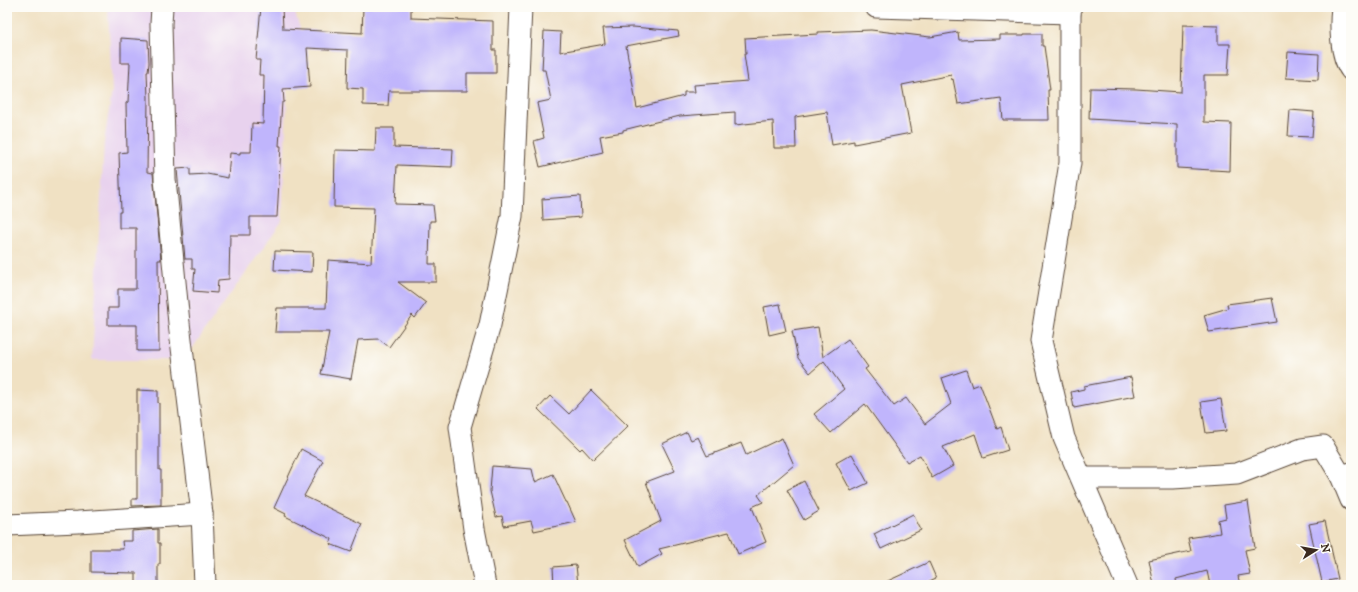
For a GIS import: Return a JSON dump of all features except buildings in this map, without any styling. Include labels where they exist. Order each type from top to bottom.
[{"type":"street","points":[[162,7],[161,24],[165,179],[179,323],[202,514],[204,585]]},
{"type":"street","points":[[485,585],[474,529],[460,427],[490,325],[512,216],[521,7]]},
{"type":"street","points":[[876,7],[1070,10],[1070,163],[1041,341],[1064,438],[1127,585]]},
{"type":"street","points":[[1342,7],[1340,29],[1347,65],[1351,70]]},
{"type":"street","points":[[1082,478],[1173,478],[1237,474],[1302,449],[1323,446],[1346,475],[1351,500]]},
{"type":"street","points":[[7,525],[202,514]]},
{"type":"shaded area","points":[[108,7],[293,7],[300,28],[295,60],[288,76],[282,221],[184,360],[92,360],[104,143],[112,91]]}]
